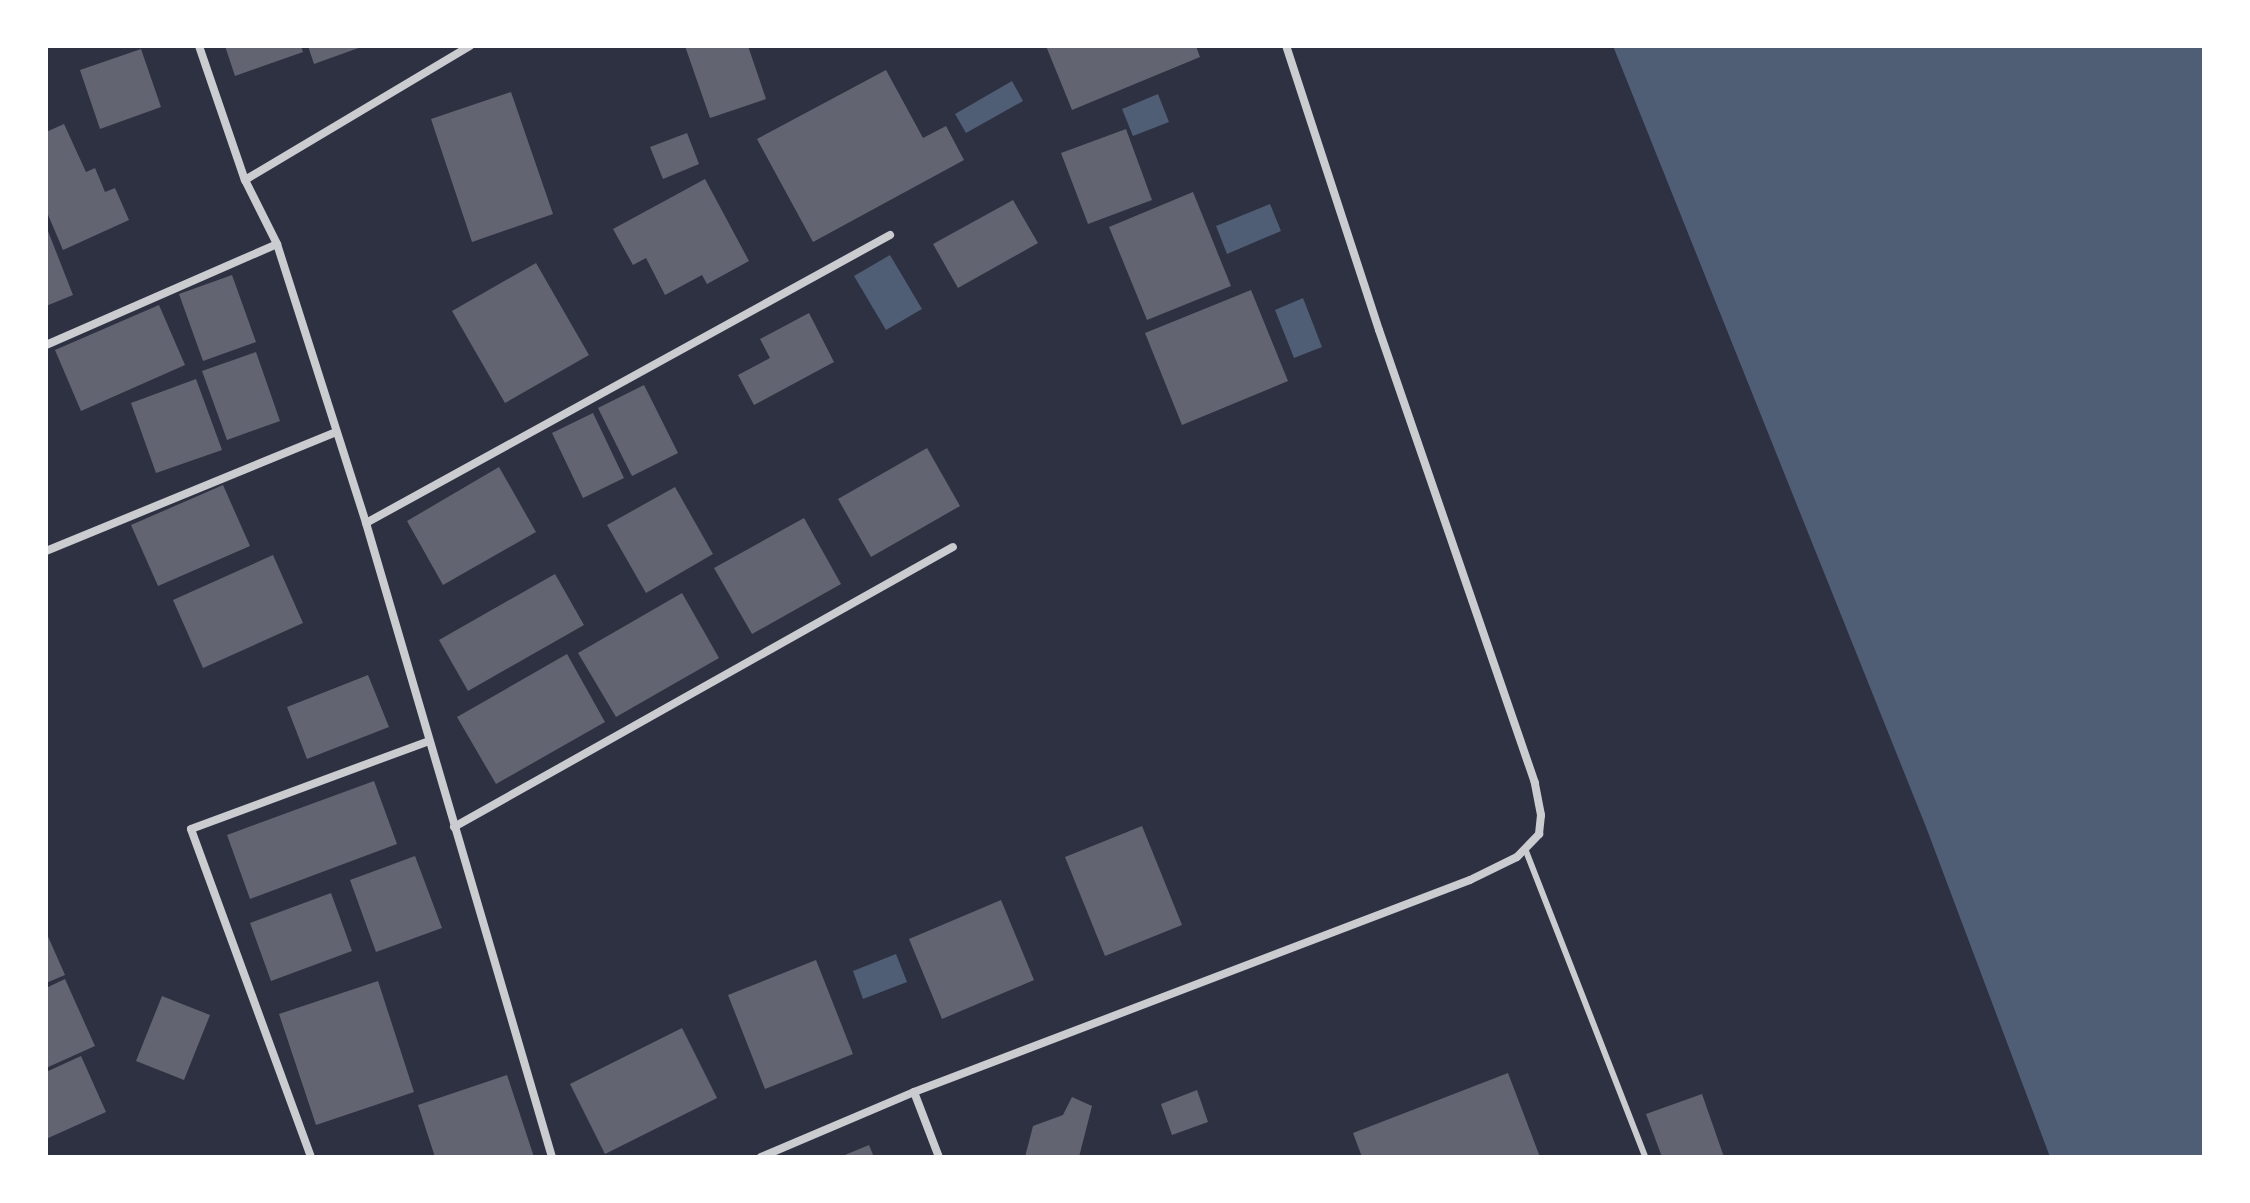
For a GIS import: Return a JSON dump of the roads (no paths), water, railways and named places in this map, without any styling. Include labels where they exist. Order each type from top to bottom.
[{"type":"street","points":[[199,46],[245,180],[277,244],[366,523],[552,1157]]},
{"type":"street","points":[[245,180],[470,46]]},
{"type":"street","points":[[761,1157],[914,1092],[1470,880],[1526,851],[1539,834],[1539,795],[1384,344],[1286,46]]},
{"type":"street","points":[[366,523],[890,235]]},
{"type":"street","points":[[46,345],[277,244]]},
{"type":"street","points":[[46,551],[336,432]]},
{"type":"street","points":[[454,827],[953,547]]},
{"type":"street","points":[[311,1157],[191,829],[429,741]]},
{"type":"street","points":[[914,1092],[939,1157]]},
{"type":"lane","points":[[1526,851],[1645,1157]]},
{"type":"water","points":[[1613,46],[2204,46],[2204,1157],[2050,1157],[1926,827]]},
{"type":"water","points":[[1012,81],[1023,101],[966,133],[955,114]]},
{"type":"water","points":[[1158,94],[1169,122],[1133,136],[1122,109]]},
{"type":"water","points":[[1270,204],[1281,231],[1227,254],[1216,226]]},
{"type":"water","points":[[890,255],[922,309],[886,330],[854,276]]},
{"type":"water","points":[[1303,298],[1322,347],[1294,358],[1275,310]]},
{"type":"water","points":[[896,954],[907,982],[863,999],[853,971]]}]
